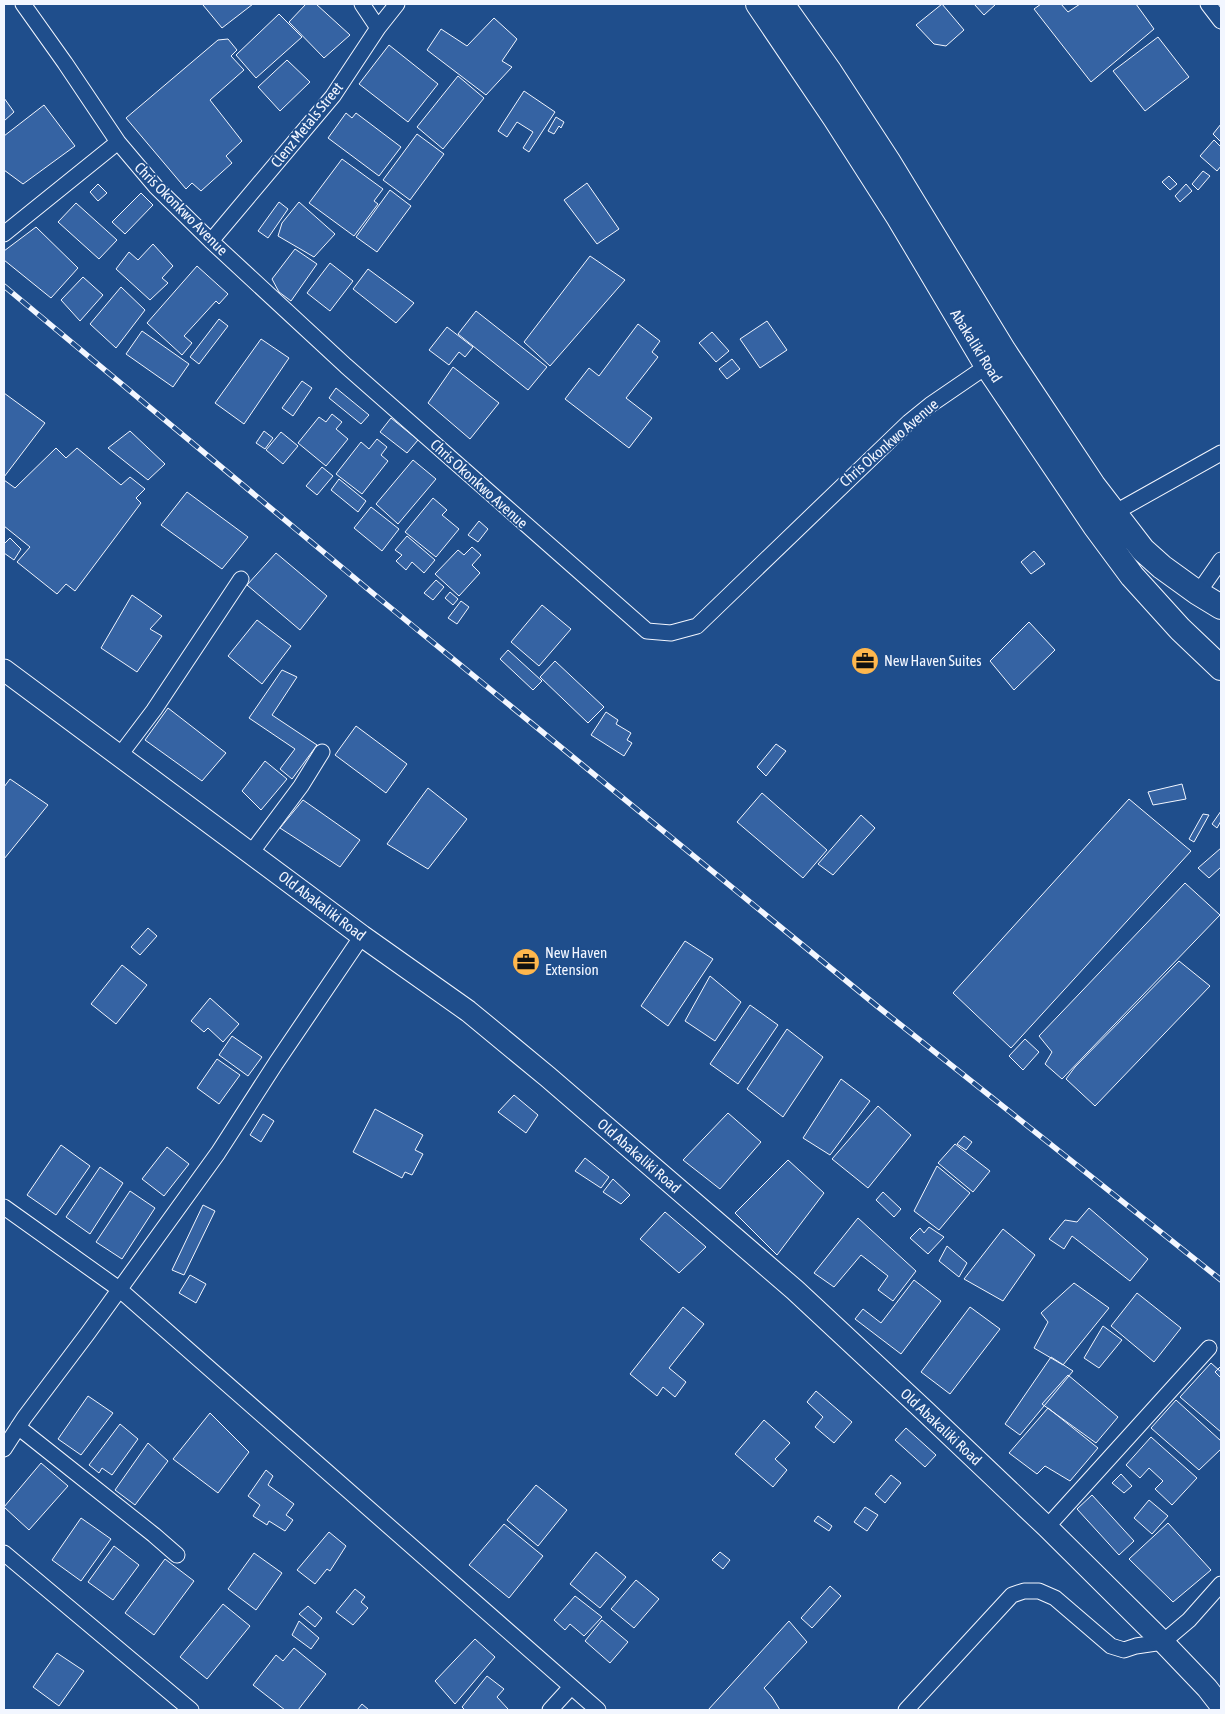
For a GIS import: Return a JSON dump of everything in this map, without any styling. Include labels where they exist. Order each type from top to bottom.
[{"type":"highway","name":"Abakaliki Road","points":[[758,4],[835,118],[899,218],[987,366],[1048,458],[1132,576],[1180,629],[1221,668]]},
{"type":"highway","name":"Abakaliki Road","points":[[782,4],[830,72],[888,161],[1004,351],[1087,476],[1143,550],[1162,567],[1221,608]]},
{"type":"main road","name":"Old Abakaliki Road","points":[[4,670],[362,936],[468,1011],[548,1077],[794,1290],[1047,1527],[1163,1642],[1207,1688],[1221,1706]]},
{"type":"street","name":"Chris Okonkwo Avenue","points":[[24,4],[118,142],[156,187],[211,241],[346,366],[647,631],[671,633],[697,626],[909,422],[930,405],[987,366]]},
{"type":"street","points":[[362,4],[378,28]]},
{"type":"street","name":"Clenz Metals Street","points":[[211,241],[333,96],[378,28],[397,4]]},
{"type":"street","points":[[1208,4],[1221,21]]},
{"type":"street","points":[[4,234],[118,142]]},
{"type":"street","points":[[1114,513],[1221,452]]},
{"type":"street","points":[[1198,593],[1221,560]]},
{"type":"street","points":[[120,756],[154,710],[241,579]]},
{"type":"street","points":[[251,853],[301,786],[322,752]]},
{"type":"street","points":[[4,1449],[18,1427],[218,1153],[362,936]]},
{"type":"street","points":[[4,1207],[118,1289],[598,1710]]},
{"type":"street","points":[[1047,1527],[1208,1348]]},
{"type":"street","points":[[18,1427],[177,1555]]},
{"type":"street","points":[[4,1553],[191,1710]]},
{"type":"street","points":[[906,1710],[1012,1595],[1024,1591],[1039,1591],[1055,1598],[1111,1646],[1124,1650],[1136,1646],[1163,1642],[1188,1620],[1221,1584]]},
{"type":"street","points":[[550,1710],[571,1687]]},
{"type":"building","points":[[204,4],[253,4],[222,28]]},
{"type":"building","points":[[306,4],[316,4],[350,35],[324,58],[289,22]]},
{"type":"building","points":[[942,4],[964,30],[946,46],[934,44],[916,25]]},
{"type":"building","points":[[974,4],[996,4],[984,15]]},
{"type":"building","points":[[1041,4],[1061,4],[1068,12],[1080,4],[1136,4],[1154,29],[1091,82],[1034,9]]},
{"type":"building","points":[[279,14],[302,37],[256,78],[236,55]]},
{"type":"building","points":[[494,18],[517,39],[502,61],[512,67],[486,95],[427,50],[441,29],[467,46]]},
{"type":"building","points":[[1158,37],[1189,77],[1145,111],[1113,71]]},
{"type":"building","points":[[228,39],[237,50],[231,56],[244,70],[210,100],[242,141],[226,156],[232,163],[201,191],[192,183],[186,189],[126,118],[218,40]]},
{"type":"building","points":[[389,45],[438,84],[408,122],[359,84]]},
{"type":"building","points":[[287,60],[310,82],[280,111],[258,87]]},
{"type":"building","points":[[458,76],[484,98],[443,149],[417,127]]},
{"type":"building","points":[[524,91],[555,112],[529,152],[523,148],[533,132],[517,122],[507,137],[498,131]]},
{"type":"building","points":[[4,98],[14,112],[4,121]]},
{"type":"building","points":[[44,105],[75,146],[23,184],[4,170],[4,136]]},
{"type":"building","points":[[346,113],[352,118],[356,113],[401,147],[379,176],[328,138]]},
{"type":"building","points":[[556,117],[564,122],[561,128],[559,126],[554,134],[548,131]]},
{"type":"building","points":[[1221,124],[1221,142],[1213,134]]},
{"type":"building","points":[[417,134],[444,154],[410,200],[383,180]]},
{"type":"building","points":[[1214,140],[1221,147],[1221,166],[1217,171],[1200,156]]},
{"type":"building","points":[[342,159],[383,189],[374,201],[378,204],[354,236],[309,203]]},
{"type":"building","points":[[1203,171],[1210,176],[1198,190],[1192,184]]},
{"type":"building","points":[[1169,176],[1177,184],[1170,190],[1162,182]]},
{"type":"building","points":[[587,183],[619,229],[597,244],[564,200]]},
{"type":"building","points":[[98,184],[107,193],[98,201],[90,192]]},
{"type":"building","points":[[1186,184],[1192,191],[1180,202],[1175,196]]},
{"type":"building","points":[[390,190],[411,206],[377,252],[356,237]]},
{"type":"building","points":[[141,193],[153,205],[125,234],[112,222]]},
{"type":"building","points":[[279,202],[288,209],[268,238],[258,231]]},
{"type":"building","points":[[299,202],[335,234],[314,257],[278,236],[282,223]]},
{"type":"building","points":[[76,203],[117,240],[99,259],[58,222]]},
{"type":"building","points":[[36,227],[78,268],[51,298],[4,260],[4,251]]},
{"type":"building","points":[[153,244],[173,266],[162,278],[168,283],[150,300],[116,269],[129,252],[138,260]]},
{"type":"building","points":[[295,249],[317,264],[291,301],[279,292],[272,279]]},
{"type":"building","points":[[590,256],[625,280],[550,366],[524,342]]},
{"type":"building","points":[[330,263],[353,281],[330,311],[307,293]]},
{"type":"building","points":[[197,266],[228,294],[219,304],[216,301],[184,336],[192,343],[182,355],[147,323]]},
{"type":"building","points":[[368,269],[414,303],[396,323],[353,289]]},
{"type":"building","points":[[83,277],[103,295],[80,321],[61,300]]},
{"type":"building","points":[[121,287],[145,310],[116,348],[90,324]]},
{"type":"building","points":[[476,311],[547,367],[528,390],[458,334]]},
{"type":"building","points":[[219,319],[228,326],[199,364],[190,357]]},
{"type":"building","points":[[767,321],[787,350],[760,368],[740,339]]},
{"type":"building","points":[[638,324],[660,341],[652,352],[658,357],[626,398],[652,418],[629,448],[565,399],[589,368],[599,376]]},
{"type":"building","points":[[447,327],[473,347],[465,357],[459,352],[449,365],[429,350]]},
{"type":"building","points":[[142,331],[189,364],[173,387],[126,354]]},
{"type":"building","points":[[712,332],[729,351],[716,362],[699,343]]},
{"type":"building","points":[[261,339],[289,358],[244,424],[215,403]]},
{"type":"building","points":[[732,359],[740,369],[727,379],[719,369]]},
{"type":"building","points":[[453,367],[499,403],[470,439],[428,403]]},
{"type":"building","points":[[302,381],[312,388],[293,416],[282,408]]},
{"type":"building","points":[[336,388],[369,415],[361,424],[329,398]]},
{"type":"building","points":[[4,393],[45,423],[4,477]]},
{"type":"building","points":[[332,414],[342,422],[336,429],[348,439],[326,466],[298,443],[319,417],[326,422]]},
{"type":"building","points":[[391,418],[418,440],[407,453],[380,432]]},
{"type":"building","points":[[130,431],[165,464],[148,480],[108,448]]},
{"type":"building","points":[[264,431],[273,438],[265,449],[256,443]]},
{"type":"building","points":[[281,432],[298,446],[283,464],[266,450]]},
{"type":"building","points":[[377,439],[387,447],[381,455],[388,461],[362,494],[336,474],[361,442],[369,449]]},
{"type":"building","points":[[56,448],[66,458],[77,448],[121,485],[130,477],[145,489],[136,498],[141,503],[75,591],[66,584],[57,594],[17,562],[30,547],[4,526],[4,480],[15,488]]},
{"type":"building","points":[[413,460],[436,479],[398,524],[376,504]]},
{"type":"building","points":[[322,467],[333,476],[317,495],[306,486]]},
{"type":"building","points":[[339,479],[366,501],[358,512],[331,490]]},
{"type":"building","points":[[187,492],[248,537],[222,569],[161,525]]},
{"type":"building","points":[[433,498],[447,510],[442,515],[459,529],[436,557],[405,532]]},
{"type":"building","points":[[371,507],[399,529],[382,551],[354,528]]},
{"type":"building","points":[[479,521],[488,529],[478,542],[468,535]]},
{"type":"building","points":[[407,536],[435,560],[424,573],[412,562],[406,570],[396,561],[402,555],[395,550]]},
{"type":"building","points":[[10,538],[21,549],[14,560],[4,553],[4,544]]},
{"type":"building","points":[[472,547],[481,555],[472,565],[480,573],[459,596],[435,574],[458,550],[464,555]]},
{"type":"building","points":[[1034,551],[1045,564],[1031,574],[1021,562]]},
{"type":"building","points":[[276,553],[327,596],[300,630],[247,585]]},
{"type":"building","points":[[436,580],[444,587],[433,600],[424,593]]},
{"type":"building","points":[[450,592],[458,599],[453,605],[445,598]]},
{"type":"building","points":[[132,595],[162,616],[150,629],[162,636],[137,672],[101,648]]},
{"type":"building","points":[[461,601],[469,607],[457,624],[448,618]]},
{"type":"building","points":[[542,605],[571,629],[539,666],[511,642]]},
{"type":"building","points":[[257,620],[291,646],[262,684],[228,656]]},
{"type":"building","points":[[1029,622],[1055,650],[1014,690],[990,661]]},
{"type":"building","points":[[508,650],[542,681],[533,690],[500,659]]},
{"type":"building","points":[[555,661],[604,707],[588,723],[540,677]]},
{"type":"building","points":[[282,670],[297,677],[272,715],[317,745],[292,779],[280,769],[295,749],[249,718]]},
{"type":"building","points":[[168,708],[226,753],[202,781],[145,740]]},
{"type":"building","points":[[606,712],[618,720],[616,724],[631,733],[627,740],[632,743],[624,756],[591,735]]},
{"type":"building","points":[[356,726],[407,764],[386,793],[335,755]]},
{"type":"building","points":[[776,744],[786,751],[766,776],[757,767]]},
{"type":"building","points":[[265,761],[287,779],[261,810],[242,791]]},
{"type":"building","points":[[10,779],[48,805],[4,859],[4,787]]},
{"type":"building","points":[[1182,784],[1186,799],[1153,805],[1148,792]]},
{"type":"building","points":[[428,788],[467,819],[428,869],[387,844]]},
{"type":"building","points":[[762,793],[827,850],[803,878],[737,822]]},
{"type":"building","points":[[1129,799],[1191,851],[1011,1048],[953,993]]},
{"type":"building","points":[[303,800],[360,840],[340,867],[280,828]]},
{"type":"building","points":[[1221,811],[1221,821],[1217,828],[1212,824]]},
{"type":"building","points":[[1203,814],[1209,815],[1194,842],[1189,839]]},
{"type":"building","points":[[861,815],[875,828],[833,875],[818,864]]},
{"type":"building","points":[[1221,848],[1221,867],[1209,878],[1198,868]]},
{"type":"building","points":[[1185,883],[1220,915],[1062,1079],[1045,1064],[1052,1052],[1039,1036]]},
{"type":"building","points":[[148,928],[157,936],[140,955],[131,947]]},
{"type":"building","points":[[685,941],[713,959],[668,1026],[641,1006]]},
{"type":"building","points":[[1179,961],[1210,986],[1095,1106],[1066,1079],[1075,1067]]},
{"type":"building","points":[[122,965],[147,985],[116,1024],[91,1004]]},
{"type":"building","points":[[710,976],[741,1002],[715,1041],[685,1021]]},
{"type":"building","points":[[210,998],[239,1024],[223,1042],[208,1028],[204,1032],[191,1021]]},
{"type":"building","points":[[750,1005],[778,1025],[738,1084],[710,1064]]},
{"type":"building","points":[[787,1029],[823,1057],[783,1117],[747,1089]]},
{"type":"building","points":[[232,1036],[262,1057],[248,1076],[219,1055]]},
{"type":"building","points":[[1025,1039],[1039,1052],[1023,1070],[1009,1056]]},
{"type":"building","points":[[217,1059],[240,1075],[219,1104],[197,1088]]},
{"type":"building","points":[[841,1079],[870,1101],[830,1155],[803,1138]]},
{"type":"building","points":[[514,1095],[538,1115],[526,1133],[498,1112]]},
{"type":"building","points":[[878,1106],[911,1135],[868,1188],[832,1159]]},
{"type":"building","points":[[375,1109],[423,1135],[415,1150],[423,1154],[412,1175],[405,1172],[402,1178],[353,1152]]},
{"type":"building","points":[[728,1113],[761,1142],[720,1189],[683,1160]]},
{"type":"building","points":[[263,1114],[274,1121],[261,1142],[250,1135]]},
{"type":"building","points":[[964,1136],[972,1142],[966,1150],[957,1144]]},
{"type":"building","points":[[955,1144],[990,1171],[973,1192],[938,1163]]},
{"type":"building","points":[[61,1145],[90,1166],[56,1215],[27,1195]]},
{"type":"building","points":[[167,1147],[189,1164],[164,1196],[142,1179]]},
{"type":"building","points":[[585,1158],[609,1177],[601,1188],[575,1171]]},
{"type":"building","points":[[788,1160],[824,1193],[777,1255],[735,1213]]},
{"type":"building","points":[[937,1166],[970,1193],[939,1230],[914,1211]]},
{"type":"building","points":[[100,1167],[123,1183],[90,1234],[66,1217]]},
{"type":"building","points":[[613,1179],[630,1195],[621,1204],[603,1192]]},
{"type":"building","points":[[130,1191],[155,1208],[122,1259],[96,1242]]},
{"type":"building","points":[[883,1192],[901,1209],[894,1217],[876,1200]]},
{"type":"building","points":[[203,1205],[215,1211],[184,1275],[172,1270]]},
{"type":"building","points":[[1089,1208],[1148,1259],[1130,1281],[1072,1236],[1064,1249],[1049,1239],[1065,1220],[1077,1222]]},
{"type":"building","points":[[665,1212],[706,1247],[679,1273],[640,1239]]},
{"type":"building","points":[[858,1218],[916,1271],[893,1301],[878,1290],[888,1276],[861,1255],[834,1287],[814,1273]]},
{"type":"building","points":[[929,1227],[944,1237],[928,1254],[910,1238],[920,1228],[924,1233]]},
{"type":"building","points":[[1003,1229],[1035,1255],[1003,1301],[964,1279]]},
{"type":"building","points":[[947,1246],[967,1263],[959,1277],[939,1261]]},
{"type":"building","points":[[190,1275],[206,1284],[196,1303],[179,1293]]},
{"type":"building","points":[[914,1280],[941,1301],[901,1354],[855,1319],[863,1309],[881,1323]]},
{"type":"building","points":[[1074,1283],[1109,1308],[1063,1365],[1034,1348],[1048,1322],[1041,1313]]},
{"type":"building","points":[[1137,1293],[1181,1328],[1154,1362],[1111,1326]]},
{"type":"building","points":[[683,1307],[704,1324],[669,1368],[686,1382],[675,1397],[663,1387],[657,1396],[630,1374]]},
{"type":"building","points":[[970,1307],[1000,1329],[950,1394],[921,1372]]},
{"type":"building","points":[[1103,1326],[1122,1340],[1099,1368],[1084,1358]]},
{"type":"building","points":[[1051,1357],[1073,1371],[1020,1435],[1005,1424]]},
{"type":"building","points":[[1211,1363],[1221,1372],[1221,1432],[1180,1397]]},
{"type":"building","points":[[1221,1366],[1221,1378],[1215,1372]]},
{"type":"building","points":[[1068,1375],[1118,1417],[1096,1443],[1042,1404]]},
{"type":"building","points":[[816,1391],[852,1422],[834,1443],[815,1427],[823,1417],[807,1402]]},
{"type":"building","points":[[88,1396],[113,1413],[81,1455],[58,1439]]},
{"type":"building","points":[[1176,1400],[1221,1441],[1221,1449],[1199,1470],[1151,1428]]},
{"type":"building","points":[[1048,1408],[1098,1448],[1070,1481],[1045,1466],[1037,1474],[1009,1453]]},
{"type":"building","points":[[210,1413],[249,1452],[218,1493],[173,1459]]},
{"type":"building","points":[[764,1420],[790,1443],[775,1459],[787,1470],[773,1487],[735,1454]]},
{"type":"building","points":[[120,1424],[138,1439],[112,1475],[102,1468],[99,1473],[89,1465]]},
{"type":"building","points":[[906,1428],[936,1455],[925,1467],[895,1440]]},
{"type":"building","points":[[1151,1437],[1197,1478],[1172,1505],[1155,1489],[1163,1481],[1149,1468],[1140,1478],[1126,1465]]},
{"type":"building","points":[[148,1443],[168,1461],[135,1505],[115,1490]]},
{"type":"building","points":[[41,1463],[68,1486],[29,1530],[4,1507]]},
{"type":"building","points":[[266,1470],[273,1476],[268,1485],[294,1504],[286,1515],[293,1520],[285,1531],[269,1521],[267,1525],[253,1516],[260,1505],[248,1496]]},
{"type":"building","points":[[1121,1474],[1132,1486],[1124,1493],[1112,1483]]},
{"type":"building","points":[[891,1475],[901,1483],[885,1503],[875,1494]]},
{"type":"building","points":[[536,1485],[567,1510],[538,1546],[507,1520]]},
{"type":"building","points":[[1092,1495],[1134,1541],[1119,1555],[1077,1509]]},
{"type":"building","points":[[1149,1500],[1168,1516],[1152,1534],[1134,1518]]},
{"type":"building","points":[[865,1507],[878,1515],[867,1531],[854,1522]]},
{"type":"building","points":[[818,1516],[832,1526],[829,1531],[814,1521]]},
{"type":"building","points":[[81,1518],[111,1539],[81,1581],[52,1560]]},
{"type":"building","points":[[1168,1523],[1211,1570],[1173,1602],[1129,1559]]},
{"type":"building","points":[[504,1524],[543,1556],[509,1598],[469,1565]]},
{"type":"building","points":[[329,1532],[346,1546],[330,1571],[327,1569],[315,1584],[297,1570]]},
{"type":"building","points":[[114,1546],[139,1565],[113,1600],[88,1582]]},
{"type":"building","points":[[596,1552],[626,1577],[600,1608],[570,1584]]},
{"type":"building","points":[[720,1552],[730,1560],[723,1569],[712,1560]]},
{"type":"building","points":[[254,1553],[282,1573],[256,1610],[228,1589]]},
{"type":"building","points":[[165,1559],[194,1581],[154,1635],[125,1613]]},
{"type":"building","points":[[636,1580],[659,1599],[634,1628],[611,1609]]},
{"type":"building","points":[[830,1586],[841,1596],[812,1628],[801,1618]]},
{"type":"building","points":[[355,1589],[365,1597],[361,1602],[368,1608],[353,1625],[336,1612]]},
{"type":"building","points":[[575,1596],[602,1617],[584,1636],[570,1624],[565,1630],[554,1620]]},
{"type":"building","points":[[223,1604],[250,1626],[207,1679],[180,1657]]},
{"type":"building","points":[[308,1606],[322,1618],[315,1627],[299,1614]]},
{"type":"building","points":[[602,1620],[628,1642],[610,1663],[585,1641]]},
{"type":"building","points":[[299,1621],[319,1638],[311,1649],[292,1635]]},
{"type":"building","points":[[789,1621],[807,1642],[764,1688],[780,1710],[708,1710]]},
{"type":"building","points":[[475,1639],[495,1657],[455,1704],[435,1681]]},
{"type":"building","points":[[294,1648],[326,1674],[298,1710],[285,1710],[253,1685],[276,1655],[283,1661]]},
{"type":"building","points":[[57,1653],[84,1671],[59,1706],[33,1687]]},
{"type":"building","points":[[487,1676],[504,1689],[497,1697],[508,1709],[465,1710],[462,1707]]},
{"type":"building","points":[[362,1704],[369,1710],[357,1710]]},
{"type":"railway","points":[[4,286],[375,595],[877,1006],[1221,1280]]},
{"type":"place","name":"New Haven Suites","points":[[865,661]]},
{"type":"place","name":"New Haven Extension","points":[[526,962]]}]
